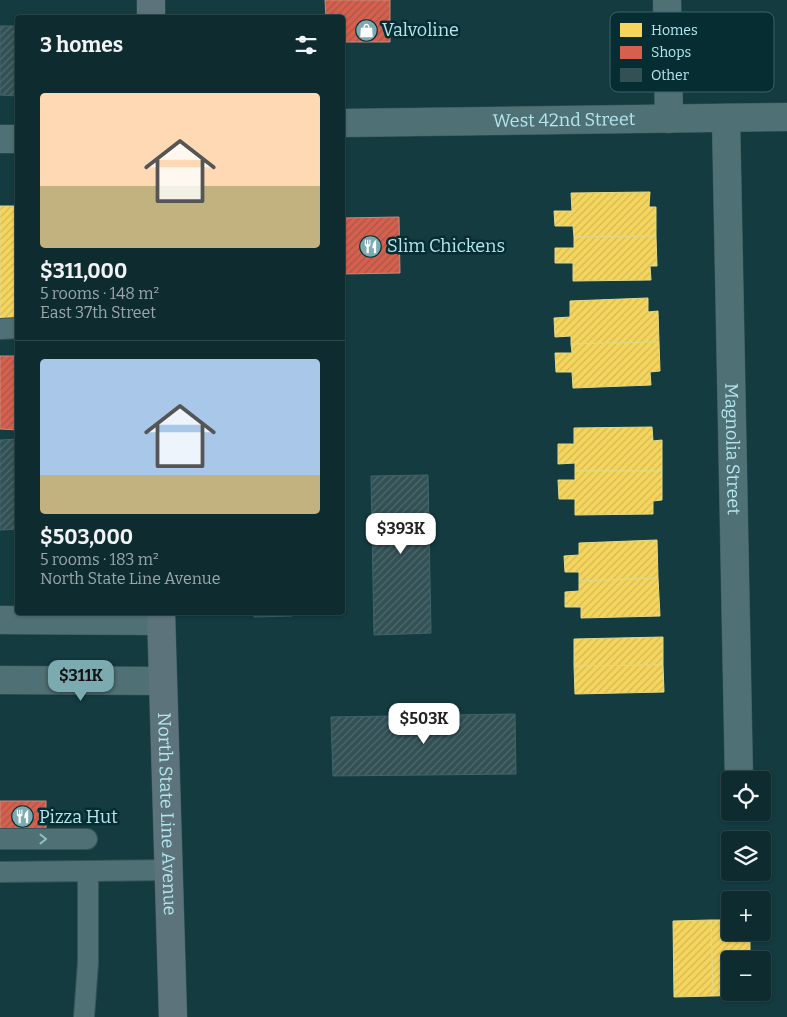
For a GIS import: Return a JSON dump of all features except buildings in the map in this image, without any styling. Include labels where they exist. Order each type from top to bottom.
[{"type":"main road","points":[[151,0],[151,15]]},
{"type":"main road","name":"North State Line Avenue","points":[[161,617],[173,1017]]},
{"type":"street","points":[[669,92],[669,119]]},
{"type":"street","name":"West 42nd Street","points":[[345,123],[787,117]]},
{"type":"street","name":"Magnolia Street","points":[[726,118],[739,771]]},
{"type":"street","points":[[0,139],[15,139]]},
{"type":"street","points":[[0,620],[161,617]]},
{"type":"street","points":[[0,680],[162,681]]},
{"type":"lane","points":[[0,329],[15,328]]},
{"type":"lane","points":[[0,839],[87,839]]},
{"type":"lane","points":[[0,872],[169,870]]},
{"type":"lane","points":[[84,1017],[88,963],[88,871]]},
{"type":"place","name":"Valvoline","points":[[366,30]]},
{"type":"place","name":"Slim Chickens","points":[[371,246]]},
{"type":"place","name":"Pizza Hut","points":[[23,817]]}]
